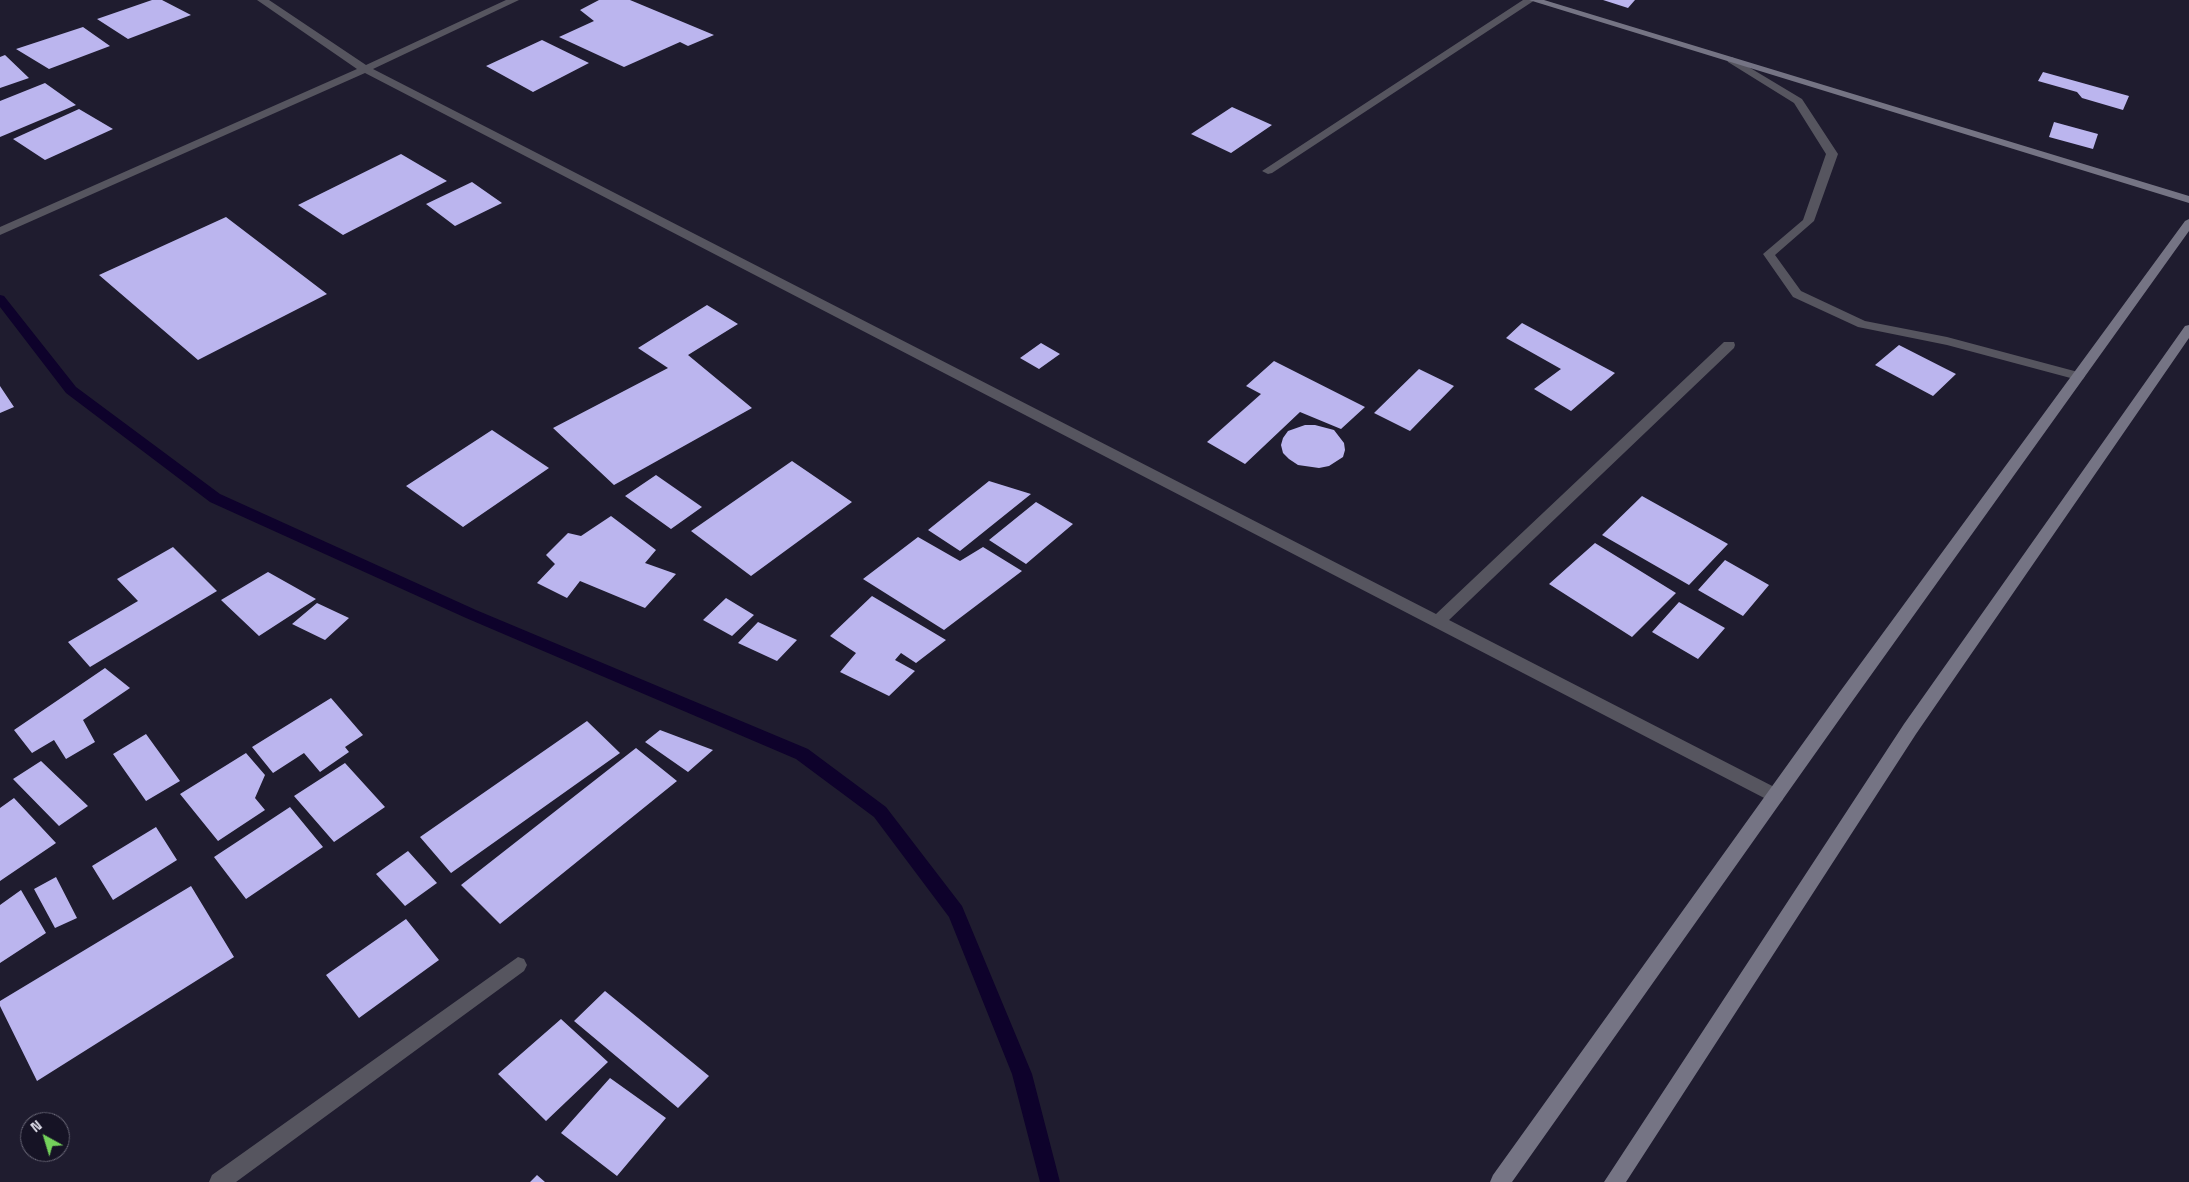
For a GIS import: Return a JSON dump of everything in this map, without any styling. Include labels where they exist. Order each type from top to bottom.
[{"type":"main road","points":[[1532,0],[2189,200]]},
{"type":"main road","points":[[1500,1182],[2189,223]]},
{"type":"main road","points":[[1614,1182],[1910,729],[2189,329]]},
{"type":"street","points":[[262,0],[364,69],[1776,796]]},
{"type":"street","points":[[1,231],[514,0]]},
{"type":"street","points":[[1268,171],[1532,0]]},
{"type":"street","points":[[1732,60],[1798,102],[1832,154],[1808,221],[1769,254],[1797,294],[1862,324],[1947,341],[2078,376]]},
{"type":"street","points":[[1437,622],[1730,345]]},
{"type":"street","points":[[219,1182],[518,965]]},
{"type":"building","points":[[152,0],[162,0],[191,15],[128,39],[97,19]]},
{"type":"building","points":[[599,0],[630,0],[714,35],[688,46],[680,42],[624,67],[559,37],[594,21],[580,10]]},
{"type":"building","points":[[1603,0],[1635,0],[1628,8]]},
{"type":"building","points":[[83,27],[110,46],[49,69],[16,49]]},
{"type":"building","points":[[542,40],[589,63],[533,92],[486,66]]},
{"type":"building","points":[[5,55],[29,78],[0,88],[0,57]]},
{"type":"building","points":[[2043,72],[2129,96],[2123,110],[2082,98],[2077,92],[2038,81]]},
{"type":"building","points":[[45,83],[76,105],[0,137],[0,101]]},
{"type":"building","points":[[1232,107],[1272,125],[1231,153],[1191,134]]},
{"type":"building","points":[[79,109],[113,129],[45,160],[13,139]]},
{"type":"building","points":[[2054,122],[2098,134],[2093,149],[2049,137]]},
{"type":"building","points":[[401,154],[447,181],[343,235],[298,205]]},
{"type":"building","points":[[472,182],[502,203],[455,226],[426,204]]},
{"type":"building","points":[[226,217],[327,294],[198,360],[99,275]]},
{"type":"building","points":[[707,305],[738,324],[688,355],[752,408],[614,485],[553,428],[668,368],[638,348]]},
{"type":"building","points":[[1522,323],[1615,373],[1571,411],[1534,389],[1561,369],[1506,338]]},
{"type":"building","points":[[1041,343],[1060,354],[1039,369],[1020,358]]},
{"type":"building","points":[[1899,345],[1956,374],[1933,396],[1875,365]]},
{"type":"building","points":[[1274,361],[1365,407],[1341,429],[1300,412],[1245,464],[1207,442],[1261,394],[1246,386]]},
{"type":"building","points":[[1419,369],[1454,386],[1410,431],[1374,413]]},
{"type":"building","points":[[0,386],[14,407],[0,413]]},
{"type":"building","points":[[1305,425],[1315,425],[1334,430],[1344,443],[1343,457],[1329,466],[1319,468],[1298,465],[1289,459],[1283,453],[1281,445],[1283,438],[1288,431]]},
{"type":"building","points":[[492,430],[549,468],[463,527],[406,486]]},
{"type":"building","points":[[792,461],[852,502],[751,576],[691,531]]},
{"type":"building","points":[[656,475],[702,507],[671,529],[625,496]]},
{"type":"building","points":[[989,481],[1031,494],[960,551],[928,530]]},
{"type":"building","points":[[1642,496],[1728,544],[1689,585],[1602,535]]},
{"type":"building","points":[[1036,502],[1073,524],[1026,564],[989,540]]},
{"type":"building","points":[[611,516],[656,550],[645,563],[676,574],[645,608],[580,581],[567,598],[537,583],[555,564],[546,555],[568,533],[581,536]]},
{"type":"building","points":[[918,537],[960,561],[983,547],[1022,571],[944,630],[863,579]]},
{"type":"building","points":[[1595,543],[1676,593],[1632,637],[1549,584]]},
{"type":"building","points":[[173,547],[217,591],[90,667],[68,642],[138,601],[117,579]]},
{"type":"building","points":[[1725,560],[1769,585],[1743,616],[1698,590]]},
{"type":"building","points":[[268,572],[316,599],[259,636],[221,600]]},
{"type":"building","points":[[872,596],[946,640],[916,663],[901,653],[895,660],[915,671],[889,696],[840,672],[856,653],[830,636]]},
{"type":"building","points":[[726,598],[754,615],[732,636],[703,620]]},
{"type":"building","points":[[1679,602],[1725,628],[1698,659],[1652,632]]},
{"type":"building","points":[[317,603],[349,618],[325,640],[292,624]]},
{"type":"building","points":[[758,622],[797,640],[777,661],[738,643]]},
{"type":"building","points":[[105,668],[130,688],[83,720],[95,742],[66,759],[54,740],[32,753],[14,730]]},
{"type":"building","points":[[331,698],[363,735],[345,747],[349,752],[320,772],[304,753],[273,773],[252,747]]},
{"type":"building","points":[[587,721],[620,753],[451,873],[420,837]]},
{"type":"building","points":[[660,730],[713,750],[688,772],[645,742]]},
{"type":"building","points":[[146,734],[180,781],[146,801],[113,754]]},
{"type":"building","points":[[636,748],[677,781],[500,924],[461,885]]},
{"type":"building","points":[[246,753],[265,775],[255,798],[265,810],[218,841],[180,794]]},
{"type":"building","points":[[41,761],[88,806],[59,826],[13,779]]},
{"type":"building","points":[[345,763],[385,807],[334,842],[294,796]]},
{"type":"building","points":[[14,798],[56,843],[0,881],[0,808]]},
{"type":"building","points":[[290,807],[323,847],[246,899],[214,857]]},
{"type":"building","points":[[156,827],[177,860],[113,900],[92,866]]},
{"type":"building","points":[[408,851],[437,883],[405,906],[376,874]]},
{"type":"building","points":[[56,877],[77,918],[55,928],[34,889]]},
{"type":"building","points":[[191,886],[234,957],[37,1081],[0,1006],[0,1001]]},
{"type":"building","points":[[21,890],[46,933],[0,963],[0,905]]},
{"type":"building","points":[[406,919],[439,960],[359,1018],[326,975]]},
{"type":"building","points":[[605,991],[709,1076],[678,1108],[574,1021]]},
{"type":"building","points":[[561,1019],[608,1062],[546,1121],[498,1074]]},
{"type":"building","points":[[610,1078],[666,1118],[617,1176],[561,1133]]},
{"type":"building","points":[[537,1175],[545,1182],[530,1182]]},
{"type":"waterway","points":[[0,299],[71,390],[215,498],[471,614],[802,754],[880,812],[956,912],[1022,1074],[1050,1182]]}]
